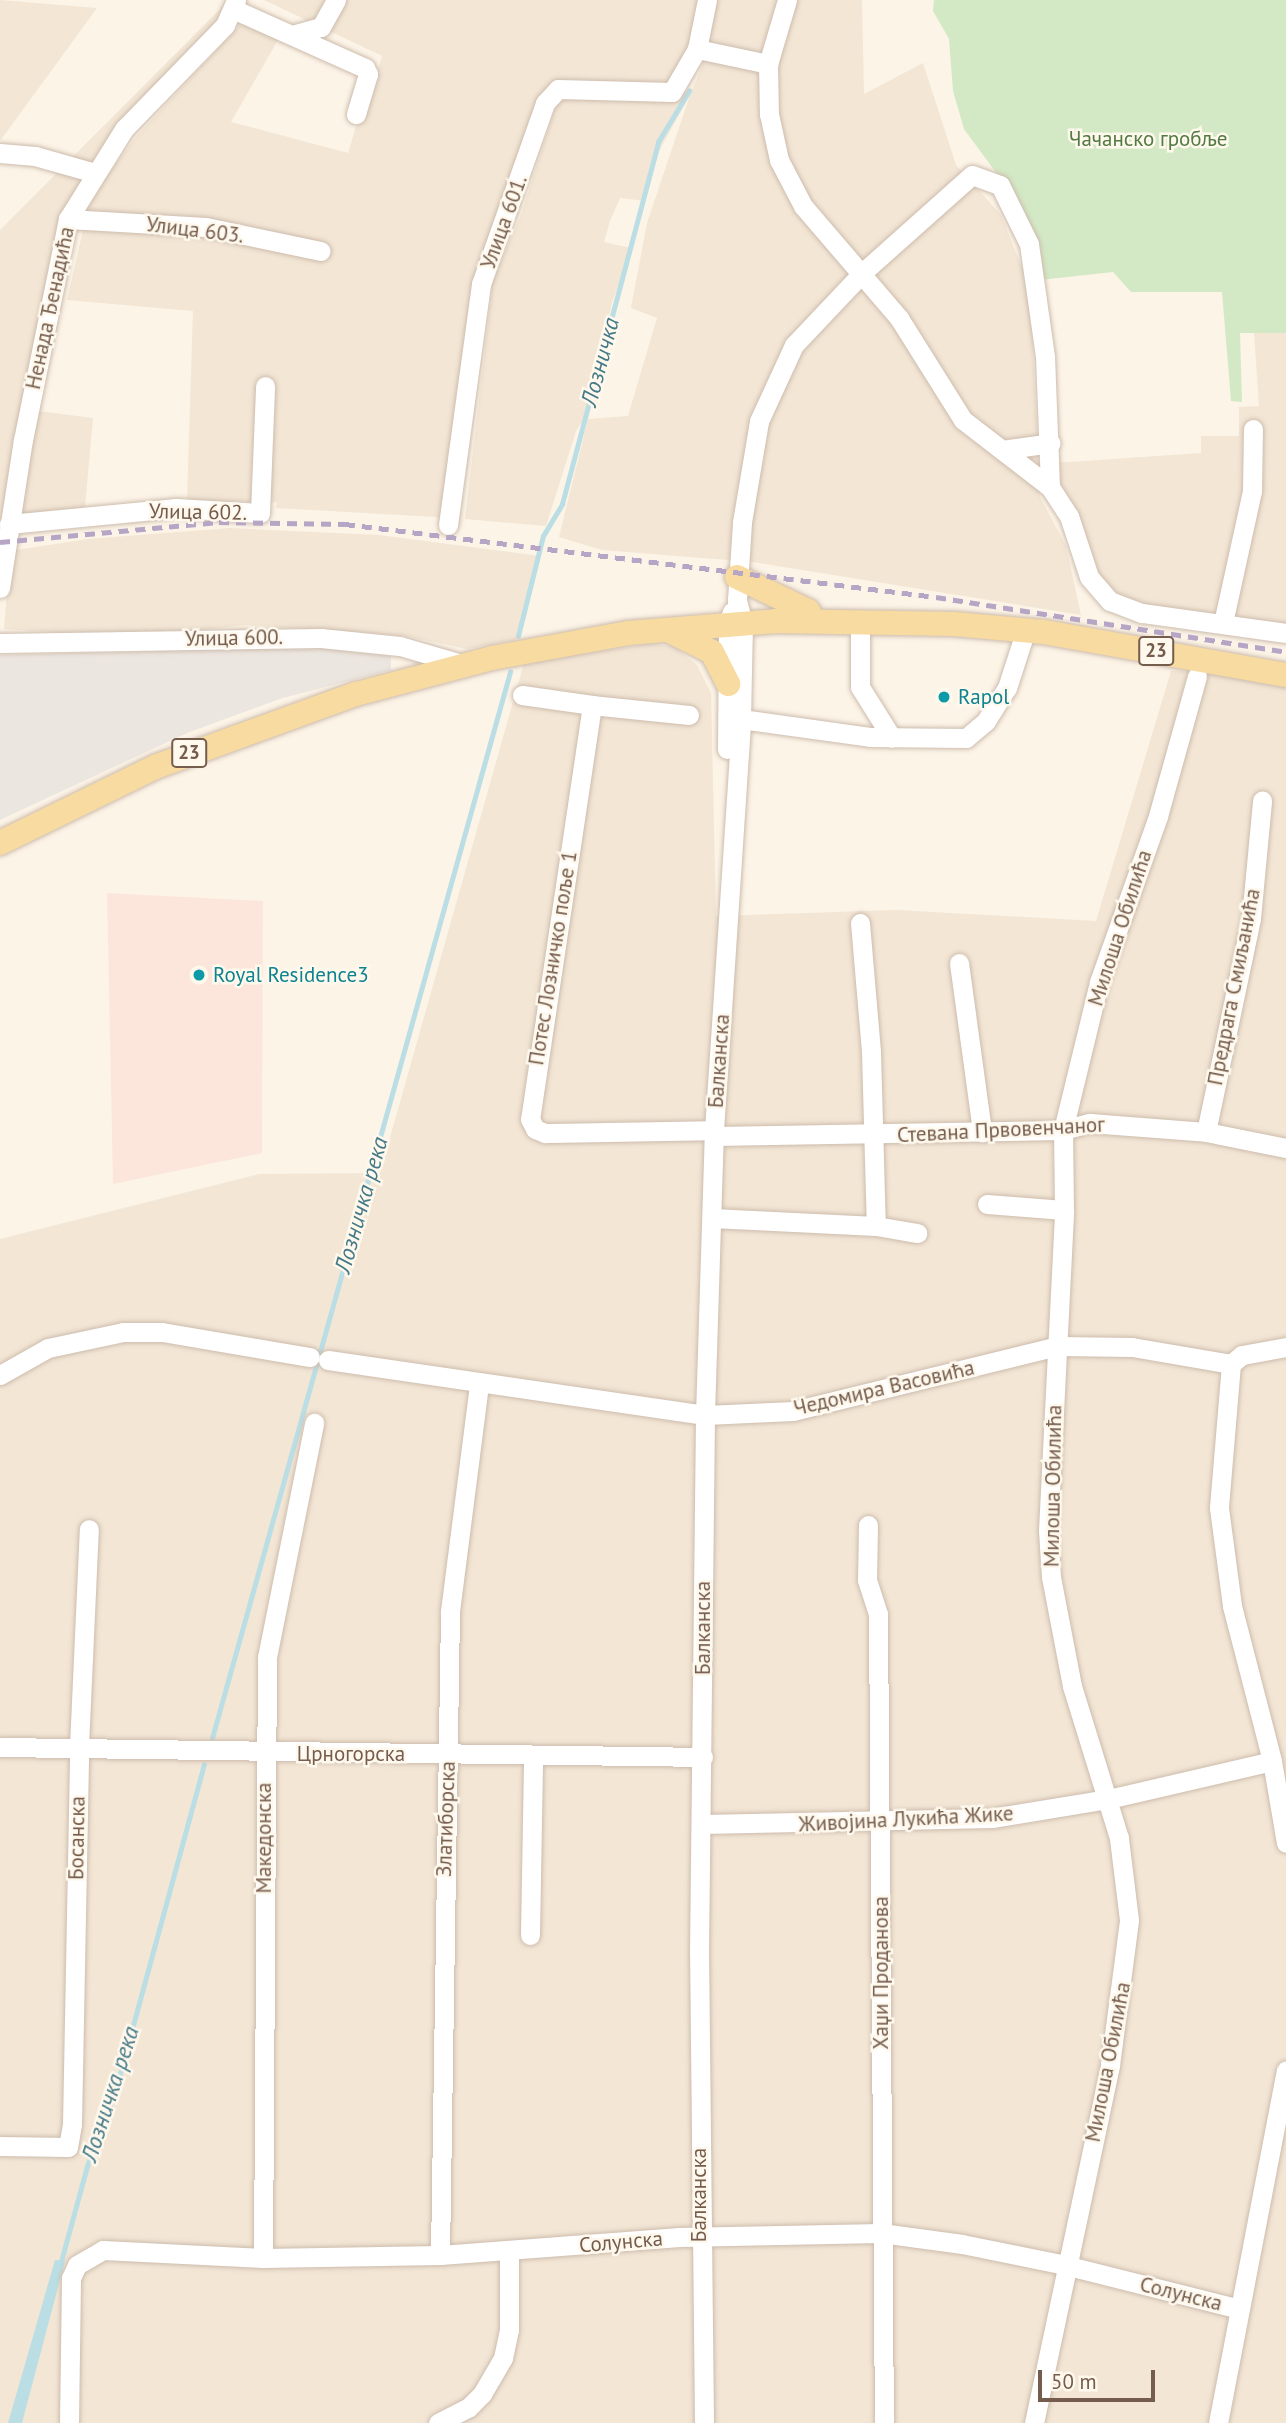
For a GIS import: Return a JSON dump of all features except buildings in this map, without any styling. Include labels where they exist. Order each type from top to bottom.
[{"type":"main road","points":[[736,606],[800,607],[814,620]]},
{"type":"main road","name":"23","points":[[0,843],[97,793],[211,744],[356,694],[465,665],[662,629],[736,606],[814,620],[1026,629],[1286,675]]},
{"type":"main road","points":[[662,629],[705,646],[716,657],[728,684]]},
{"type":"street","points":[[296,34],[321,27],[336,0]]},
{"type":"street","points":[[707,0],[697,49],[768,64]]},
{"type":"street","points":[[788,0],[768,64],[769,114],[785,175],[813,219],[900,318],[963,420],[1050,486],[1069,516],[1089,577],[1110,601],[1142,613],[1286,633]]},
{"type":"street","points":[[235,4],[365,68],[368,74],[356,114]]},
{"type":"street","name":"Ненада Ђенадића","points":[[0,588],[9,524],[68,219],[124,130],[225,25],[235,4]]},
{"type":"street","name":"Улица 601.","points":[[448,525],[481,284],[545,103],[558,89],[672,92],[697,49]]},
{"type":"street","points":[[0,153],[35,156],[95,173]]},
{"type":"street","points":[[736,606],[753,446],[764,405],[794,345],[862,273],[965,180],[981,176],[1000,185],[1018,214],[1031,254],[1041,316],[1051,443],[1050,486]]},
{"type":"street","name":"Улица 603.","points":[[68,219],[206,227],[321,251]]},
{"type":"street","name":"Улица 602.","points":[[9,524],[176,508],[260,513],[265,386]]},
{"type":"street","points":[[1223,623],[1252,491],[1253,429]]},
{"type":"street","points":[[1002,450],[1051,443]]},
{"type":"street","name":"Балканска","points":[[733,833],[727,798],[728,684],[736,606]]},
{"type":"street","name":"Балканска","points":[[704,2423],[699,2236],[705,1415],[714,1133],[741,719],[736,606]]},
{"type":"street","points":[[860,621],[860,687],[891,738]]},
{"type":"street","points":[[741,719],[891,738],[958,740],[976,731],[1007,688],[1026,629]]},
{"type":"street","name":"Улица 600.","points":[[0,643],[321,638],[400,646],[465,665]]},
{"type":"street","name":"Милоша Обилића","points":[[1034,2423],[1065,2265],[1110,2065],[1127,1956],[1126,1875],[1108,1800],[1072,1686],[1051,1577],[1048,1530],[1064,1210],[1063,1130],[1100,982],[1158,817],[1197,676]]},
{"type":"street","points":[[522,695],[689,715]]},
{"type":"street","name":"Потес Лозничко поље 1","points":[[592,705],[530,1119],[535,1129],[545,1133],[714,1133]]},
{"type":"street","name":"Предрага Смиљанића","points":[[1206,1132],[1251,918],[1262,801]]},
{"type":"street","points":[[860,923],[874,1136],[876,1226]]},
{"type":"street","points":[[959,963],[982,1132]]},
{"type":"street","name":"Стевана Првовенчаног","points":[[714,1133],[874,1136],[1063,1130],[1090,1124],[1206,1132],[1286,1148]]},
{"type":"street","points":[[988,1204],[1064,1210]]},
{"type":"street","points":[[712,1218],[876,1226],[917,1233]]},
{"type":"street","name":"Чедомира Васовића","points":[[0,1375],[48,1348],[123,1332],[162,1332],[479,1384],[705,1415],[793,1411],[1058,1346],[1132,1348],[1231,1364]]},
{"type":"street","points":[[1286,1347],[1242,1354],[1231,1364],[1219,1508],[1224,1566],[1272,1761],[1286,1843]]},
{"type":"street","name":"Златиборска","points":[[440,2255],[450,1611],[479,1384]]},
{"type":"street","name":"Македонска","points":[[263,2258],[267,1657],[274,1606],[314,1423]]},
{"type":"street","name":"Хаџи Проданова","points":[[867,1525],[867,1580],[878,1614],[884,2423]]},
{"type":"street","name":"Босанска","points":[[0,2146],[68,2147],[72,2124],[79,1746],[89,1529]]},
{"type":"street","name":"Црногорска","points":[[0,1747],[79,1746],[265,1754],[702,1757]]},
{"type":"street","points":[[530,1935],[533,1755]]},
{"type":"street","name":"Живојина Лукића Жике","points":[[702,1824],[880,1824],[992,1818],[1108,1800],[1272,1761]]},
{"type":"street","points":[[1218,2423],[1286,2071]]},
{"type":"street","name":"Солунска","points":[[69,2423],[71,2278],[82,2262],[103,2250],[263,2258],[440,2255],[699,2236],[881,2233],[1065,2265],[1240,2309]]},
{"type":"street","points":[[438,2423],[468,2408],[482,2394],[503,2358],[509,2330],[509,2252]]},
{"type":"shaded area","points":[[0,0],[97,8],[0,141]]},
{"type":"shaded area","points":[[229,0],[240,0],[78,197],[0,526],[0,230]]},
{"type":"shaded area","points":[[264,0],[710,0],[685,84],[556,80],[484,279],[455,518],[276,508],[277,502],[187,500],[193,311],[67,300],[89,204],[103,181],[136,137],[251,13],[286,26],[231,122],[348,153],[359,117],[365,118],[382,56]]},
{"type":"shaded area","points":[[715,0],[862,0],[864,94],[923,63],[956,165],[1001,215],[1030,288],[1040,497],[1066,546],[1081,615],[753,562],[602,550],[559,537],[588,419],[628,416],[657,318],[631,308],[647,223],[690,95],[659,151],[645,201],[620,198],[610,221],[604,242],[631,248],[612,303],[596,379],[600,381],[596,402],[576,431],[546,526],[465,519],[493,281],[522,212],[561,89],[691,93],[704,61]]},
{"type":"shaded area","points":[[1254,333],[1286,333],[1286,627],[1135,608],[1094,575],[1059,486],[1055,463],[1201,453],[1201,436],[1239,436],[1239,407],[1259,406]]},
{"type":"shaded area","points":[[38,411],[93,418],[85,507],[20,518]]},
{"type":"shaded area","points":[[230,528],[379,535],[540,556],[519,639],[467,649],[405,636],[247,625],[130,637],[4,629],[10,551],[87,539]]},
{"type":"shaded area","points":[[648,644],[673,646],[697,665],[711,693],[716,916],[896,910],[1096,921],[1171,671],[1235,672],[1286,684],[1286,2423],[0,2423],[0,1239],[259,1174],[380,1173],[524,663]]},
{"type":"shaded area","points":[[311,647],[391,656],[391,670],[283,698],[187,733],[0,820],[0,655]]},
{"type":"shaded area","points":[[107,893],[263,901],[262,1153],[113,1184]]},
{"type":"green space","name":"Чачанско гробље","points":[[934,0],[1286,0],[1286,333],[1240,333],[1242,402],[1231,401],[1222,292],[1131,292],[1113,272],[1040,280],[1011,193],[964,129],[953,91],[949,39],[933,11]]},
{"type":"water","points":[[55,2260],[65,2261],[22,2423],[8,2423]]},
{"type":"waterway","name":"Лозничка","points":[[518,636],[543,536],[562,504],[658,142],[689,91]]},
{"type":"waterway","name":"Лозничка река","points":[[212,1738],[510,672]]},
{"type":"waterway","name":"Лозничка река","points":[[60,2265],[87,2166],[116,2088],[204,1765]]},
{"type":"railway","points":[[0,542],[219,522],[345,524],[936,597],[1286,652]]},
{"type":"place","name":"Rapol","points":[[944,697]]},
{"type":"place","name":"Royal Residence3","points":[[199,975]]}]
